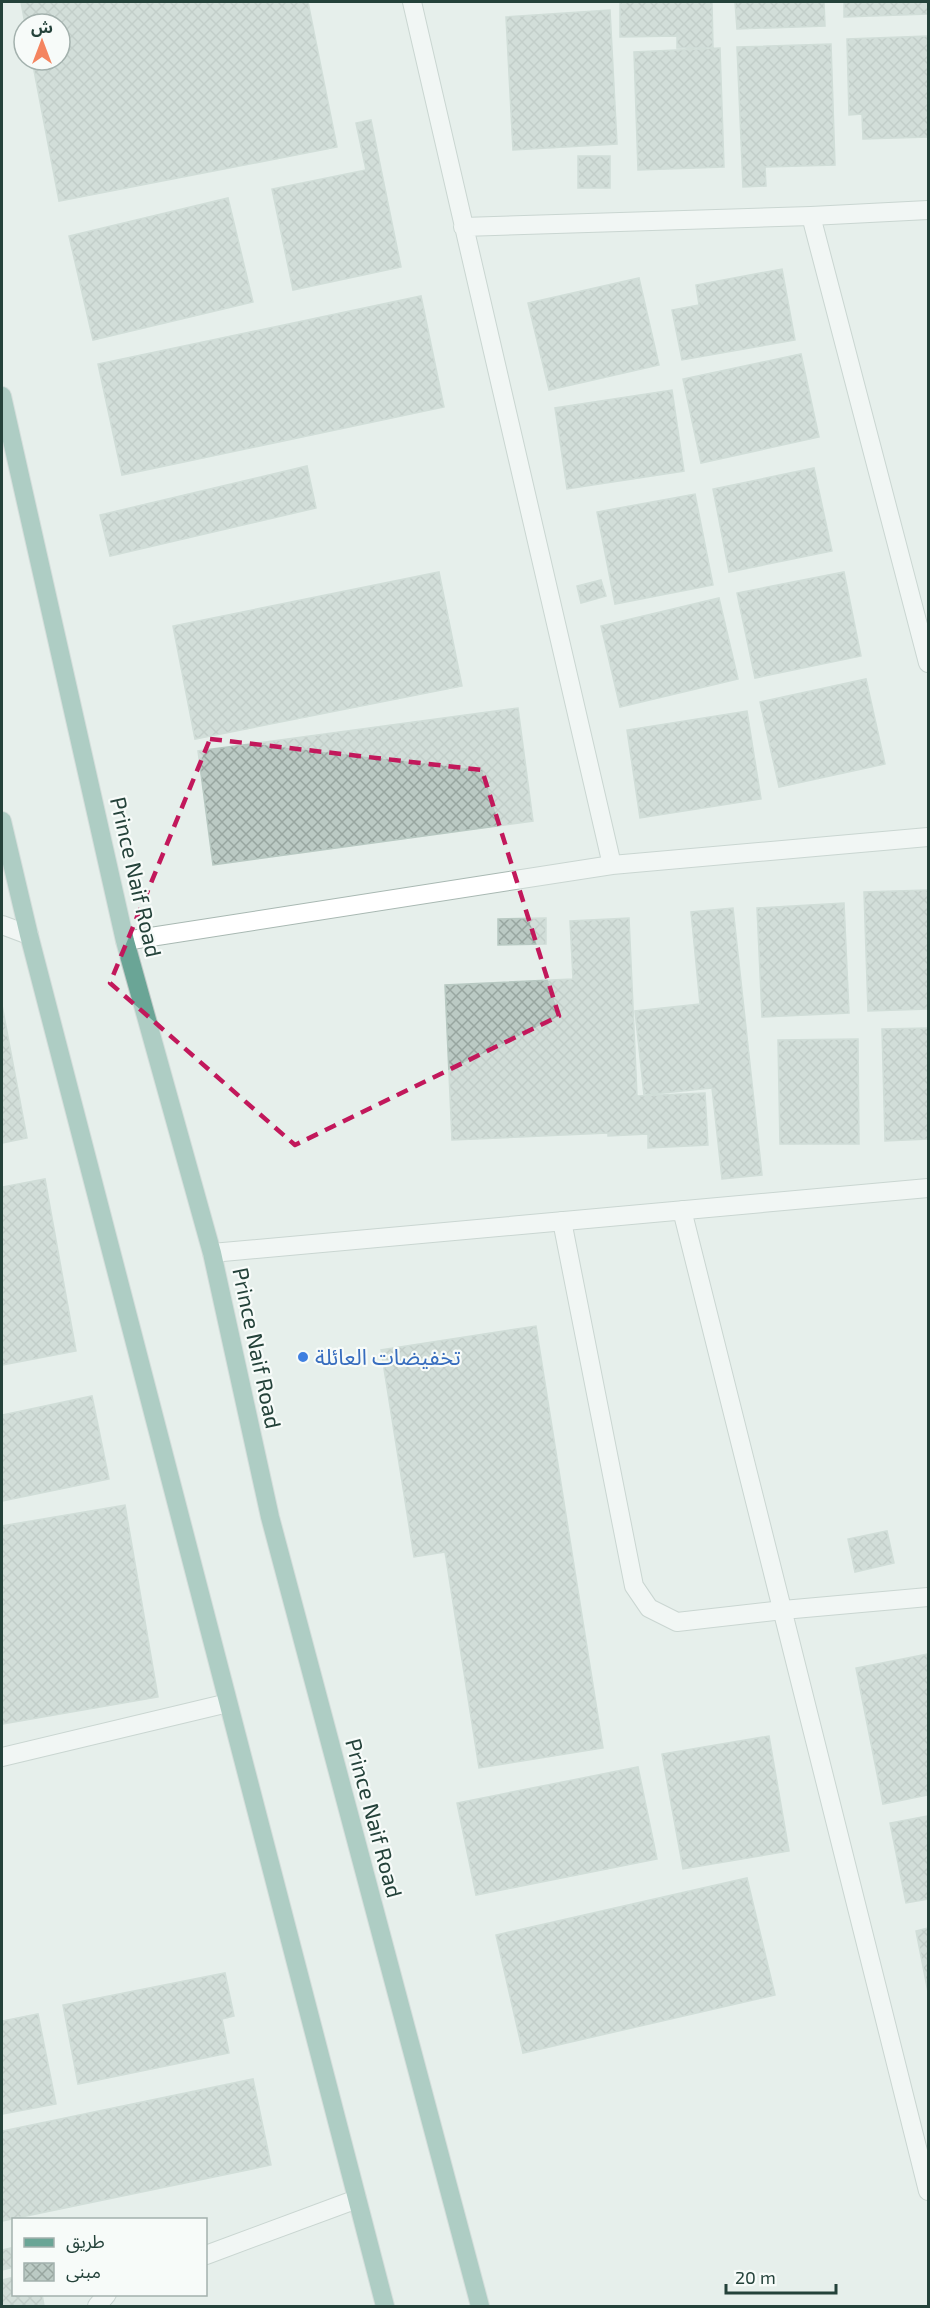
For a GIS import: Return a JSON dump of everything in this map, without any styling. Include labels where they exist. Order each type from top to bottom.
[{"type":"main road","name":"Prince Naif Road","points":[[2,396],[125,941],[212,1252],[270,1517],[480,2307]]},
{"type":"main road","points":[[2,821],[29,935],[384,2307]]},
{"type":"street","points":[[412,2],[612,865]]},
{"type":"street","points":[[463,227],[928,210]]},
{"type":"street","points":[[811,216],[928,663]]},
{"type":"street","points":[[125,941],[612,865],[928,837]]},
{"type":"street","points":[[2,925],[29,935]]},
{"type":"street","points":[[212,1252],[928,1188]]},
{"type":"street","points":[[682,1210],[928,2192]]},
{"type":"street","points":[[562,1221],[634,1586],[649,1608],[677,1622],[928,1597]]},
{"type":"street","points":[[2,1757],[228,1703]]},
{"type":"street","points":[[207,2255],[357,2199]]},
{"type":"highlighted area","points":[[210,739],[482,770],[559,1016],[295,1145],[110,983]]},
{"type":"building","points":[[21,2],[308,2],[337,147],[59,201],[34,72],[72,72],[72,12],[23,12]]},
{"type":"building","points":[[620,2],[712,2],[713,48],[677,48],[677,36],[620,37]]},
{"type":"building","points":[[735,2],[824,2],[825,26],[737,29]]},
{"type":"building","points":[[844,2],[928,2],[928,14],[844,17]]},
{"type":"building","points":[[610,10],[617,144],[513,150],[506,17]]},
{"type":"building","points":[[928,36],[928,137],[863,139],[862,114],[849,115],[847,39]]},
{"type":"building","points":[[831,44],[835,165],[765,167],[766,186],[743,187],[737,47]]},
{"type":"building","points":[[720,48],[724,167],[638,170],[634,52]]},
{"type":"building","points":[[371,120],[401,267],[293,290],[272,189],[366,170],[356,123]]},
{"type":"building","points":[[578,156],[610,156],[610,188],[578,188]]},
{"type":"building","points":[[228,198],[253,302],[93,340],[69,236]]},
{"type":"building","points":[[782,269],[795,340],[682,360],[672,310],[699,305],[696,285]]},
{"type":"building","points":[[639,278],[659,365],[549,390],[528,303]]},
{"type":"building","points":[[421,296],[444,407],[122,475],[98,364]]},
{"type":"building","points":[[801,354],[819,437],[701,463],[683,379]]},
{"type":"building","points":[[672,390],[684,471],[567,489],[555,408]]},
{"type":"building","points":[[307,466],[316,508],[110,556],[100,515]]},
{"type":"building","points":[[814,468],[832,551],[729,572],[713,489]]},
{"type":"building","points":[[695,494],[713,585],[615,604],[597,512]]},
{"type":"building","points":[[439,572],[462,686],[195,739],[173,626]]},
{"type":"building","points":[[844,572],[861,656],[755,678],[737,593]]},
{"type":"building","points":[[601,580],[606,596],[581,603],[577,586]]},
{"type":"building","points":[[719,598],[738,679],[620,707],[601,626]]},
{"type":"building","points":[[866,679],[885,764],[779,787],[760,702]]},
{"type":"building","points":[[518,708],[533,821],[213,865],[198,751]]},
{"type":"building","points":[[747,711],[761,799],[640,818],[627,730]]},
{"type":"building","points":[[928,890],[928,1009],[868,1011],[864,892]]},
{"type":"building","points":[[844,903],[849,1013],[762,1017],[757,908]]},
{"type":"building","points":[[733,908],[762,1175],[722,1179],[712,1088],[644,1095],[635,1011],[700,1004],[691,912]]},
{"type":"building","points":[[546,918],[546,944],[498,945],[498,919]]},
{"type":"building","points":[[629,918],[637,1096],[705,1093],[708,1145],[648,1148],[648,1134],[608,1136],[608,1133],[452,1140],[445,985],[573,979],[570,921]]},
{"type":"building","points":[[2,1005],[27,1138],[2,1143]]},
{"type":"building","points":[[928,1028],[928,1139],[885,1141],[882,1029]]},
{"type":"building","points":[[858,1039],[859,1144],[780,1144],[778,1040]]},
{"type":"building","points":[[45,1179],[76,1351],[2,1365],[2,1187]]},
{"type":"building","points":[[536,1326],[603,1748],[479,1768],[445,1552],[414,1557],[381,1350]]},
{"type":"building","points":[[92,1396],[109,1479],[2,1501],[2,1415]]},
{"type":"building","points":[[125,1505],[158,1697],[2,1724],[2,1526]]},
{"type":"building","points":[[887,1531],[894,1563],[855,1572],[848,1539]]},
{"type":"building","points":[[928,1654],[928,1795],[883,1804],[856,1668]]},
{"type":"building","points":[[769,1736],[789,1851],[683,1869],[662,1754]]},
{"type":"building","points":[[638,1767],[657,1859],[476,1895],[457,1803]]},
{"type":"building","points":[[928,1816],[928,1899],[906,1903],[890,1823]]},
{"type":"building","points":[[747,1878],[775,1995],[523,2053],[496,1935]]},
{"type":"building","points":[[928,1928],[928,1992],[916,1931]]},
{"type":"building","points":[[225,1973],[234,2016],[222,2019],[229,2053],[78,2084],[63,2005]]},
{"type":"building","points":[[38,2014],[56,2104],[2,2114],[2,2021]]},
{"type":"building","points":[[253,2079],[271,2165],[2,2221],[2,2131]]},
{"type":"building","points":[[11,2248],[12,2268],[2,2270],[2,2250]]},
{"type":"building","points":[[12,2278],[12,2296],[42,2296],[44,2306],[2,2306],[2,2280]]},
{"type":"place","name":"تخفيضات العائلة","points":[[303,1357]]}]
